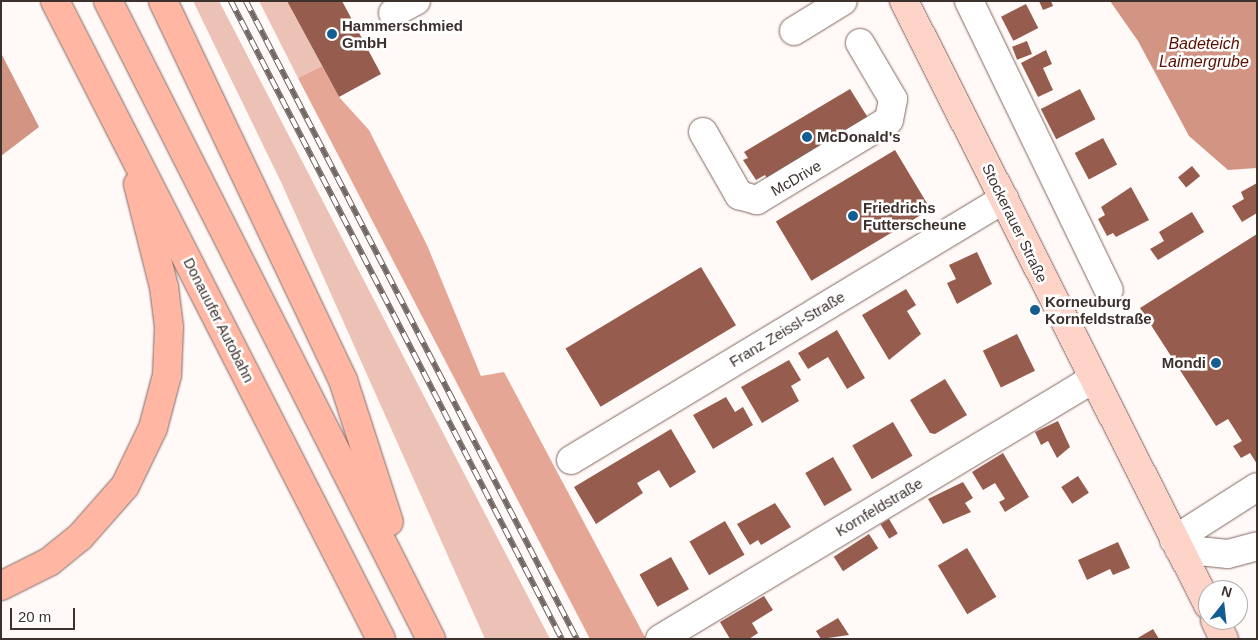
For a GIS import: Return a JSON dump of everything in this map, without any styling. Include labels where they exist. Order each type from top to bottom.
[{"type":"highway","name":"Donauufer Autobahn","points":[[55,1],[128,140],[381,639]]},
{"type":"highway","points":[[108,1],[415,605],[430,639]]},
{"type":"highway","points":[[163,1],[343,380],[415,605]]},
{"type":"highway","points":[[1,586],[48,562],[107,508],[134,472],[161,404],[170,353],[168,310],[128,140]]},
{"type":"main road","name":"Stockerauer Straße","points":[[904,1],[1198,586]]},
{"type":"street","points":[[794,31],[843,1]]},
{"type":"street","points":[[969,1],[1109,290]]},
{"type":"street","name":"McDrive","points":[[703,132],[738,195],[757,200],[889,120],[894,99],[860,43]]},
{"type":"street","name":"Franz Zeissl-Straße","points":[[571,460],[1004,199]]},
{"type":"street","name":"Kornfeldstraße","points":[[663,636],[1093,379]]},
{"type":"street","points":[[1177,545],[1257,487]]},
{"type":"street","points":[[1177,545],[1228,554],[1257,546]]},
{"type":"shaded area","points":[[193,1],[219,1],[550,639],[485,639],[281,182]]},
{"type":"shaded area","points":[[259,1],[287,1],[322,66],[298,78]]},
{"type":"shaded area","points":[[322,66],[339,97],[369,130],[427,245],[481,376],[504,372],[646,639],[590,639],[298,78]]},
{"type":"water","name":"Badeteich Laimergrube","points":[[1110,1],[1257,1],[1257,168],[1228,170],[1189,136],[1138,41]]},
{"type":"water","points":[[1,53],[39,127],[1,156]]},
{"type":"building","name":"Hammerschmied GmbH","points":[[287,1],[342,1],[381,74],[339,97]]},
{"type":"building","points":[[1039,1],[1051,1],[1053,6],[1043,10]]},
{"type":"building","points":[[1026,4],[1038,28],[1013,41],[1001,17]]},
{"type":"building","points":[[1027,41],[1032,54],[1017,60],[1012,47]]},
{"type":"building","points":[[1046,50],[1052,64],[1043,68],[1053,90],[1038,97],[1021,63]]},
{"type":"building","name":"McDonald's","points":[[850,89],[870,121],[769,182],[765,175],[756,180],[743,160],[748,158],[744,152]]},
{"type":"building","points":[[1080,89],[1095,119],[1056,139],[1041,109]]},
{"type":"building","points":[[1103,138],[1117,164],[1089,180],[1075,153]]},
{"type":"building","name":"Friedrichs Futterscheune","points":[[895,150],[931,209],[811,281],[776,222]]},
{"type":"building","points":[[1192,166],[1200,176],[1186,187],[1178,177]]},
{"type":"building","points":[[1257,183],[1257,213],[1242,222],[1232,206],[1244,199],[1241,192]]},
{"type":"building","points":[[1131,187],[1149,220],[1116,237],[1113,233],[1107,236],[1098,219],[1105,215],[1101,207]]},
{"type":"building","points":[[1192,212],[1204,232],[1158,260],[1150,249],[1164,241],[1159,232]]},
{"type":"building","name":"Mondi","points":[[1257,234],[1257,464],[1250,453],[1241,458],[1233,446],[1242,441],[1228,419],[1216,426],[1140,308]]},
{"type":"building","points":[[977,252],[992,284],[957,304],[947,283],[956,279],[949,265]]},
{"type":"building","points":[[701,267],[736,325],[601,407],[566,348]]},
{"type":"building","points":[[906,289],[916,305],[907,311],[921,334],[889,360],[862,315]]},
{"type":"building","points":[[837,330],[865,378],[847,389],[828,357],[808,369],[798,353]]},
{"type":"building","points":[[1017,334],[1035,371],[1001,388],[983,351]]},
{"type":"building","points":[[789,360],[801,380],[791,386],[799,401],[762,423],[741,387]]},
{"type":"building","points":[[945,379],[967,415],[935,434],[930,433],[910,400]]},
{"type":"building","points":[[726,397],[735,412],[743,407],[753,425],[713,449],[693,415]]},
{"type":"building","points":[[1058,421],[1070,447],[1057,458],[1048,441],[1041,445],[1035,432]]},
{"type":"building","points":[[893,422],[912,456],[872,479],[852,446]]},
{"type":"building","points":[[671,429],[696,472],[670,488],[659,470],[637,483],[643,493],[596,524],[574,487]]},
{"type":"building","points":[[1003,453],[1029,497],[1005,512],[999,502],[1005,499],[995,483],[983,490],[972,472]]},
{"type":"building","points":[[833,457],[852,490],[824,506],[805,473]]},
{"type":"building","points":[[1078,476],[1089,493],[1072,504],[1061,487]]},
{"type":"building","points":[[963,482],[973,498],[965,503],[971,512],[943,524],[928,499]]},
{"type":"building","points":[[775,503],[791,527],[761,545],[758,540],[750,545],[737,524]]},
{"type":"building","points":[[889,519],[898,534],[889,539],[880,524]]},
{"type":"building","points":[[725,521],[744,555],[709,575],[689,542]]},
{"type":"building","points":[[869,534],[878,548],[843,571],[834,557]]},
{"type":"building","points":[[1118,542],[1130,568],[1113,575],[1110,569],[1087,580],[1078,560]]},
{"type":"building","points":[[967,548],[996,597],[967,614],[938,566]]},
{"type":"building","points":[[671,557],[689,589],[657,607],[640,574]]},
{"type":"building","points":[[764,596],[773,610],[752,623],[758,633],[749,639],[730,639],[720,622]]},
{"type":"building","points":[[838,618],[849,635],[821,639],[816,631]]},
{"type":"building","points":[[1153,629],[1159,639],[1136,639]]},
{"type":"railway","points":[[231,1],[562,639]]},
{"type":"railway","points":[[246,1],[577,639]]},
{"type":"place","name":"Hammerschmied GmbH","points":[[332,34]]},
{"type":"place","name":"McDonald's","points":[[807,137]]},
{"type":"place","name":"Friedrichs Futterscheune","points":[[853,216]]},
{"type":"place","name":"Korneuburg Kornfeldstraße","points":[[1035,310]]},
{"type":"place","name":"Mondi","points":[[1216,363]]}]
